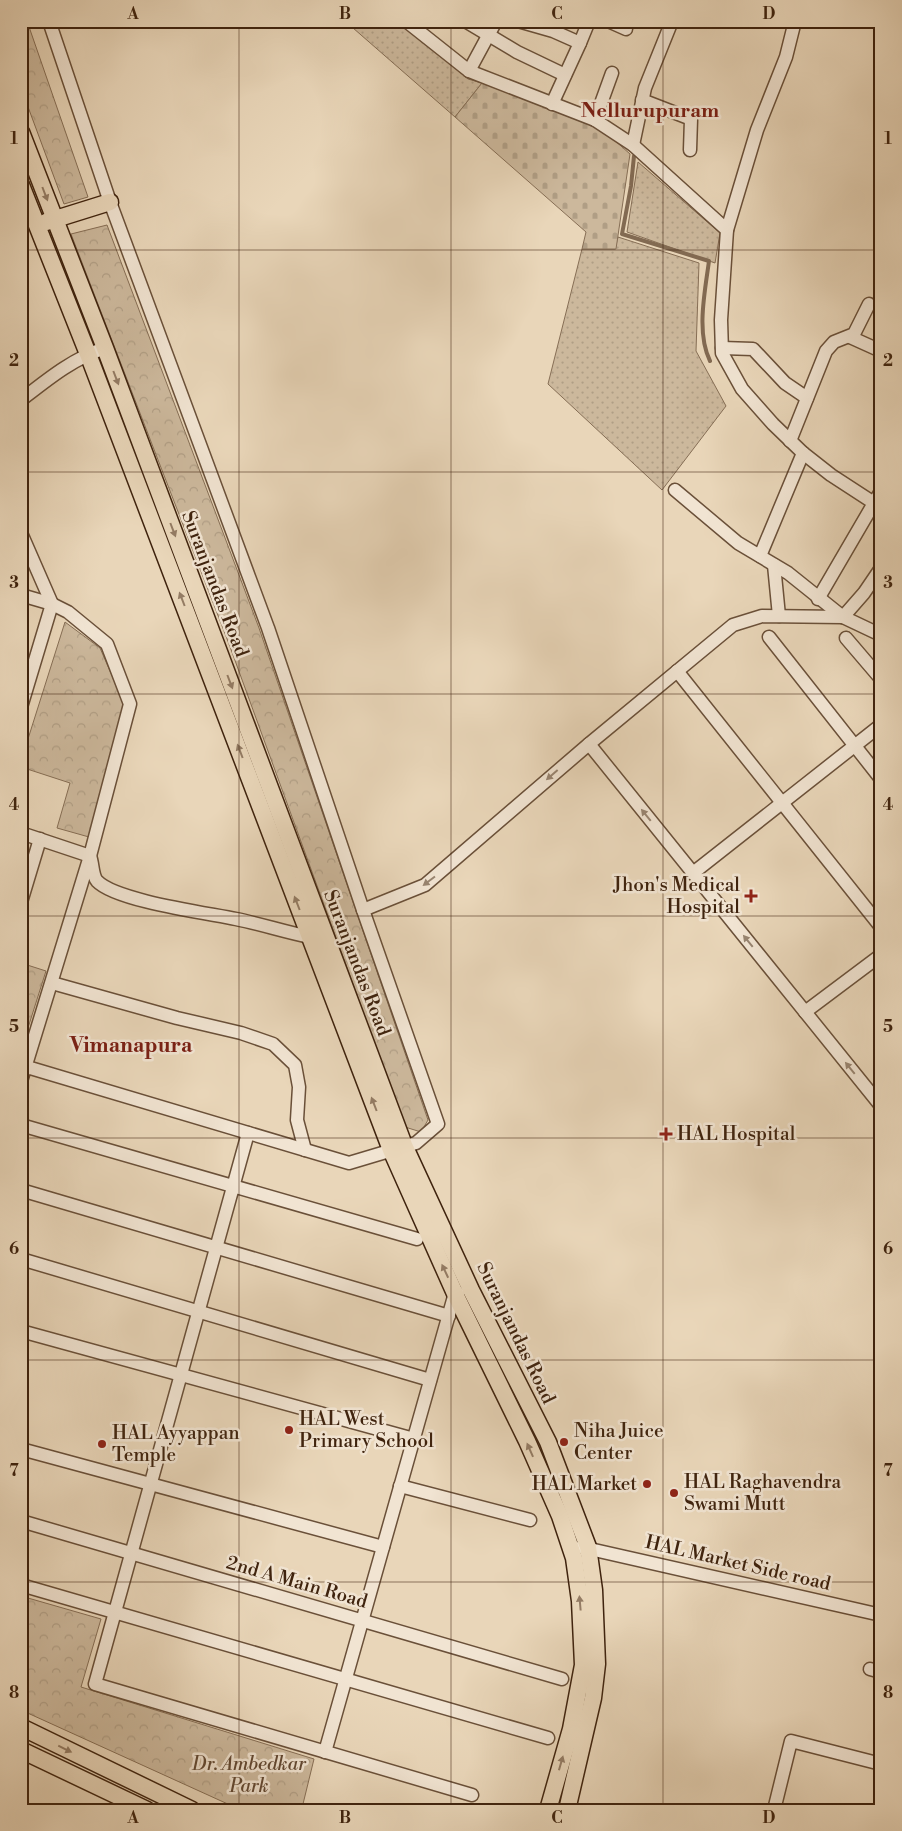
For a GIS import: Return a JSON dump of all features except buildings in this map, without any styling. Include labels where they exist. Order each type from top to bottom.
[{"type":"main road","name":"Suranjandas Road","points":[[21,132],[105,348],[398,1147],[455,1293],[527,1441],[560,1516],[574,1558],[580,1600],[583,1665],[571,1729],[548,1810]]},
{"type":"main road","name":"Suranjandas Road","points":[[21,185],[88,354],[310,937],[398,1147],[548,1442],[588,1547],[594,1590],[597,1664],[591,1706],[566,1810]]},
{"type":"main road","points":[[37,224],[110,202]]},
{"type":"main road","points":[[21,1727],[192,1810]]},
{"type":"main road","points":[[21,1750],[147,1810]]},
{"type":"street","points":[[27,1067],[349,1163],[416,1143],[438,1124],[363,910],[268,628],[110,202],[49,21]]},
{"type":"street","points":[[406,21],[469,71],[595,120],[633,145],[727,230]]},
{"type":"street","points":[[469,71],[496,21]]},
{"type":"street","points":[[518,21],[537,24],[580,43]]},
{"type":"street","points":[[552,104],[590,21]]},
{"type":"street","points":[[608,21],[626,29]]},
{"type":"street","points":[[633,145],[645,88],[672,21]]},
{"type":"street","points":[[796,21],[786,58],[757,130],[727,230],[721,320],[722,353],[742,389],[790,441],[831,475],[877,507]]},
{"type":"street","points":[[467,22],[518,52],[565,75]]},
{"type":"street","points":[[595,120],[612,73]]},
{"type":"street","points":[[642,100],[691,119],[690,150]]},
{"type":"street","points":[[790,441],[826,351],[834,342],[854,334],[869,304]]},
{"type":"street","points":[[850,336],[881,351]]},
{"type":"street","points":[[21,400],[60,369],[88,354],[105,348]]},
{"type":"street","points":[[722,348],[753,349],[785,383],[807,398]]},
{"type":"street","points":[[760,556],[803,453]]},
{"type":"street","points":[[675,490],[738,544],[788,573],[818,599],[843,617],[881,635]]},
{"type":"street","points":[[818,599],[877,507],[881,491]]},
{"type":"street","points":[[21,533],[52,604],[21,707]]},
{"type":"street","points":[[774,565],[779,616]]},
{"type":"street","points":[[363,910],[425,885],[589,744],[732,625],[762,616],[843,617],[864,593],[881,568]]},
{"type":"street","points":[[21,595],[52,604],[68,612],[107,644],[130,704],[90,856],[27,1067],[21,1081]]},
{"type":"street","points":[[769,637],[881,779]]},
{"type":"street","points":[[846,638],[881,678]]},
{"type":"street","points":[[677,671],[881,927]]},
{"type":"street","points":[[693,873],[881,725]]},
{"type":"street","points":[[589,744],[881,1106]]},
{"type":"street","points":[[21,833],[90,856],[94,864],[94,874],[97,881],[109,889],[179,909],[234,919],[310,937]]},
{"type":"street","points":[[21,902],[40,839]]},
{"type":"street","points":[[805,1012],[881,957]]},
{"type":"street","points":[[881,957],[881,964]]},
{"type":"street","points":[[52,982],[177,1018],[241,1033],[273,1044],[295,1065],[299,1087],[297,1120],[305,1150]]},
{"type":"street","points":[[21,1125],[417,1239]]},
{"type":"street","points":[[248,1133],[96,1684],[472,1795]]},
{"type":"street","points":[[21,1190],[449,1316]]},
{"type":"street","points":[[21,1259],[430,1380]]},
{"type":"street","points":[[325,1752],[455,1293],[471,1290]]},
{"type":"street","points":[[21,1331],[414,1439]]},
{"type":"street","points":[[21,1449],[383,1547]]},
{"type":"street","points":[[400,1486],[530,1520]]},
{"type":"street","name":"2nd A Main Road","points":[[21,1521],[562,1679]]},
{"type":"street","name":"HAL Market Side road","points":[[570,1546],[588,1547],[881,1615]]},
{"type":"street","points":[[21,1585],[548,1738]]},
{"type":"street","points":[[774,1810],[792,1741],[881,1764]]},
{"type":"green space","points":[[21,21],[27,21],[88,197],[64,204],[21,88]]},
{"type":"green space","points":[[345,21],[398,21],[468,79],[482,83],[455,117]]},
{"type":"green space","points":[[482,83],[603,130],[630,154],[616,249],[582,249],[586,232],[455,117]]},
{"type":"green space","points":[[638,162],[720,233],[715,263],[627,232]]},
{"type":"green space","points":[[107,225],[259,628],[428,1120],[421,1132],[405,1127],[229,644],[71,234]]},
{"type":"green space","points":[[618,237],[699,263],[696,351],[726,406],[662,490],[548,384],[582,249],[615,249]]},
{"type":"green space","points":[[65,622],[100,648],[124,703],[89,837],[57,828],[70,783],[21,767],[21,761]]},
{"type":"green space","points":[[21,963],[46,971],[21,1050]]},
{"type":"green space","name":"Dr. Ambedkar Park","points":[[21,1596],[101,1619],[81,1687],[314,1759],[303,1804],[261,1810],[241,1810],[21,1710]]},
{"type":"waterway","points":[[634,156],[631,186],[622,234],[709,261],[702,325],[703,338],[710,361]]},
{"type":"place","name":"Jhon's Medical Hospital","points":[[751,896]]},
{"type":"place","name":"HAL Hospital","points":[[666,1134]]},
{"type":"place","name":"HAL West Primary School","points":[[289,1430]]},
{"type":"place","name":"Niha Juice Center","points":[[564,1442]]},
{"type":"place","name":"HAL Ayyappan Temple","points":[[102,1444]]},
{"type":"place","name":"HAL Market","points":[[647,1484]]},
{"type":"place","name":"HAL Raghavendra Swami Mutt","points":[[674,1493]]},
{"type":"district","name":"Nellurupuram","points":[[650,111]]},
{"type":"district","name":"Vimanapura","points":[[131,1046]]}]
